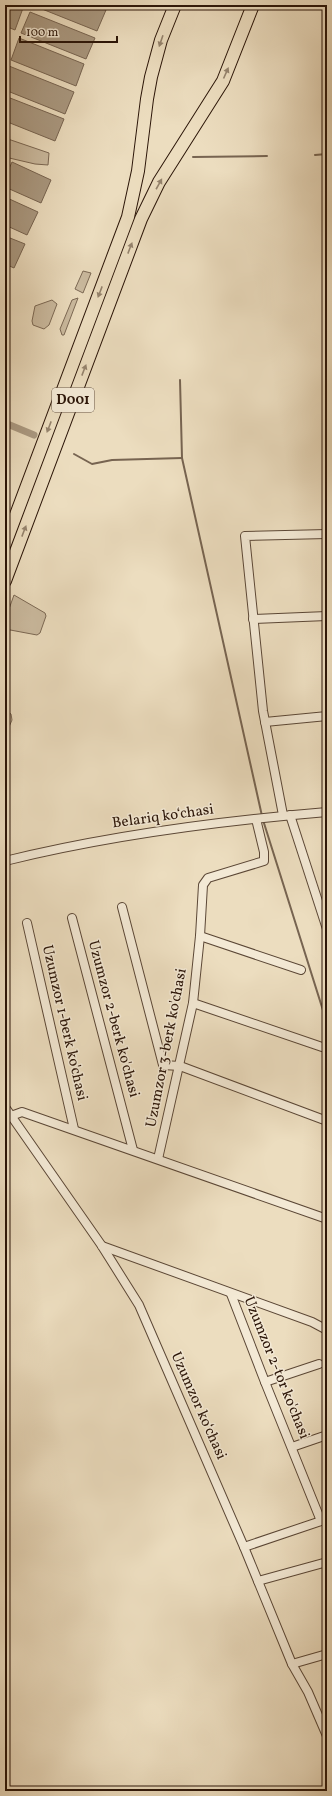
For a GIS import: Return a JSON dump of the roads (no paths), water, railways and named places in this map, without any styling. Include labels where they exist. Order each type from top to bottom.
[{"type":"highway","name":"D001","points":[[5,581],[40,486],[95,324],[128,217],[138,170],[151,77],[161,40],[175,5]]},
{"type":"highway","name":"D001","points":[[5,544],[28,484],[141,219],[159,182],[223,81],[253,5]]},
{"type":"highway","points":[[28,484],[34,478],[37,478],[40,481],[40,486]]},
{"type":"street","points":[[327,534],[244,536],[265,722],[287,815],[327,930]]},
{"type":"street","points":[[253,619],[327,616]]},
{"type":"street","points":[[265,722],[327,716]]},
{"type":"street","name":"Belariq koʻchasi","points":[[5,862],[126,836],[287,815],[327,812]]},
{"type":"street","name":"Uzumzor 3-berk ko'chasi","points":[[158,1159],[180,1066],[192,1003],[200,936],[203,886],[208,878],[264,861],[264,852],[256,819]]},
{"type":"street","points":[[122,906],[162,1065],[180,1066],[327,1121]]},
{"type":"street","name":"Uzumzor 2-berk ko'chasi","points":[[72,918],[133,1150]]},
{"type":"street","name":"Uzumzor 1-berk ko'chasi","points":[[26,923],[74,1129]]},
{"type":"street","points":[[200,936],[301,970]]},
{"type":"street","points":[[192,1003],[325,1048]]},
{"type":"street","name":"Uzumzor koʻchasi","points":[[5,1108],[102,1246],[139,1305],[244,1547],[292,1664],[308,1692],[327,1736]]},
{"type":"street","points":[[11,1116],[22,1112],[327,1219]]},
{"type":"street","points":[[102,1246],[231,1294],[312,1322],[327,1330]]},
{"type":"street","name":"Uzumzor 2-tor ko'chasi","points":[[231,1294],[265,1382],[324,1520]]},
{"type":"street","points":[[265,1382],[319,1364]]},
{"type":"street","points":[[292,1447],[327,1434]]},
{"type":"street","points":[[244,1547],[324,1520]]},
{"type":"street","points":[[258,1580],[327,1562]]},
{"type":"street","points":[[292,1664],[327,1654]]},
{"type":"waterway","points":[[315,155],[327,154]]},
{"type":"waterway","points":[[193,157],[267,156]]},
{"type":"waterway","points":[[180,380],[182,458],[262,816]]},
{"type":"waterway","points":[[5,423],[34,435]]},
{"type":"waterway","points":[[74,454],[92,464],[112,460],[182,458]]},
{"type":"waterway","points":[[263,820],[327,1023]]}]
